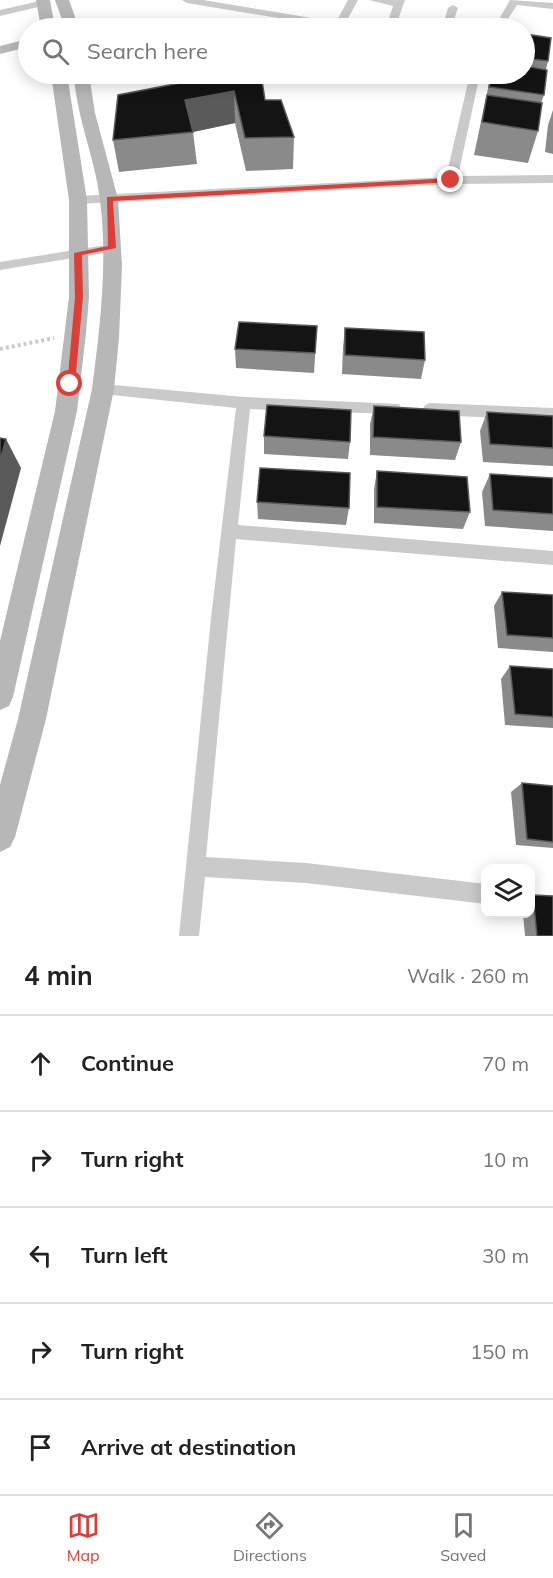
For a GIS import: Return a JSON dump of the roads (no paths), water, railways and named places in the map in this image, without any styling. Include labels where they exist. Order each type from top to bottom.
[{"type":"main road","points":[[62,0],[68,18]]},
{"type":"main road","points":[[44,1],[47,18]]},
{"type":"main road","points":[[0,50],[18,46]]},
{"type":"main road","points":[[0,696],[66,411],[76,333],[79,297],[78,200],[61,84]]},
{"type":"main road","points":[[0,837],[32,719],[103,389],[109,338],[112,248],[109,199],[87,113],[83,84]]},
{"type":"street","points":[[188,0],[293,18]]},
{"type":"street","points":[[343,18],[353,0]]},
{"type":"street","points":[[374,0],[399,2],[394,18]]},
{"type":"street","points":[[0,13],[44,1]]},
{"type":"street","points":[[504,18],[514,1],[553,6]]},
{"type":"street","points":[[450,18],[453,9]]},
{"type":"street","points":[[451,180],[473,84]]},
{"type":"street","points":[[78,200],[451,180],[553,179]]},
{"type":"street","points":[[0,266],[112,248]]},
{"type":"street","points":[[103,389],[244,403],[553,414]]},
{"type":"street","points":[[189,936],[244,403]]},
{"type":"street","points":[[229,531],[553,558]]},
{"type":"street","points":[[196,866],[306,873],[481,893]]}]
